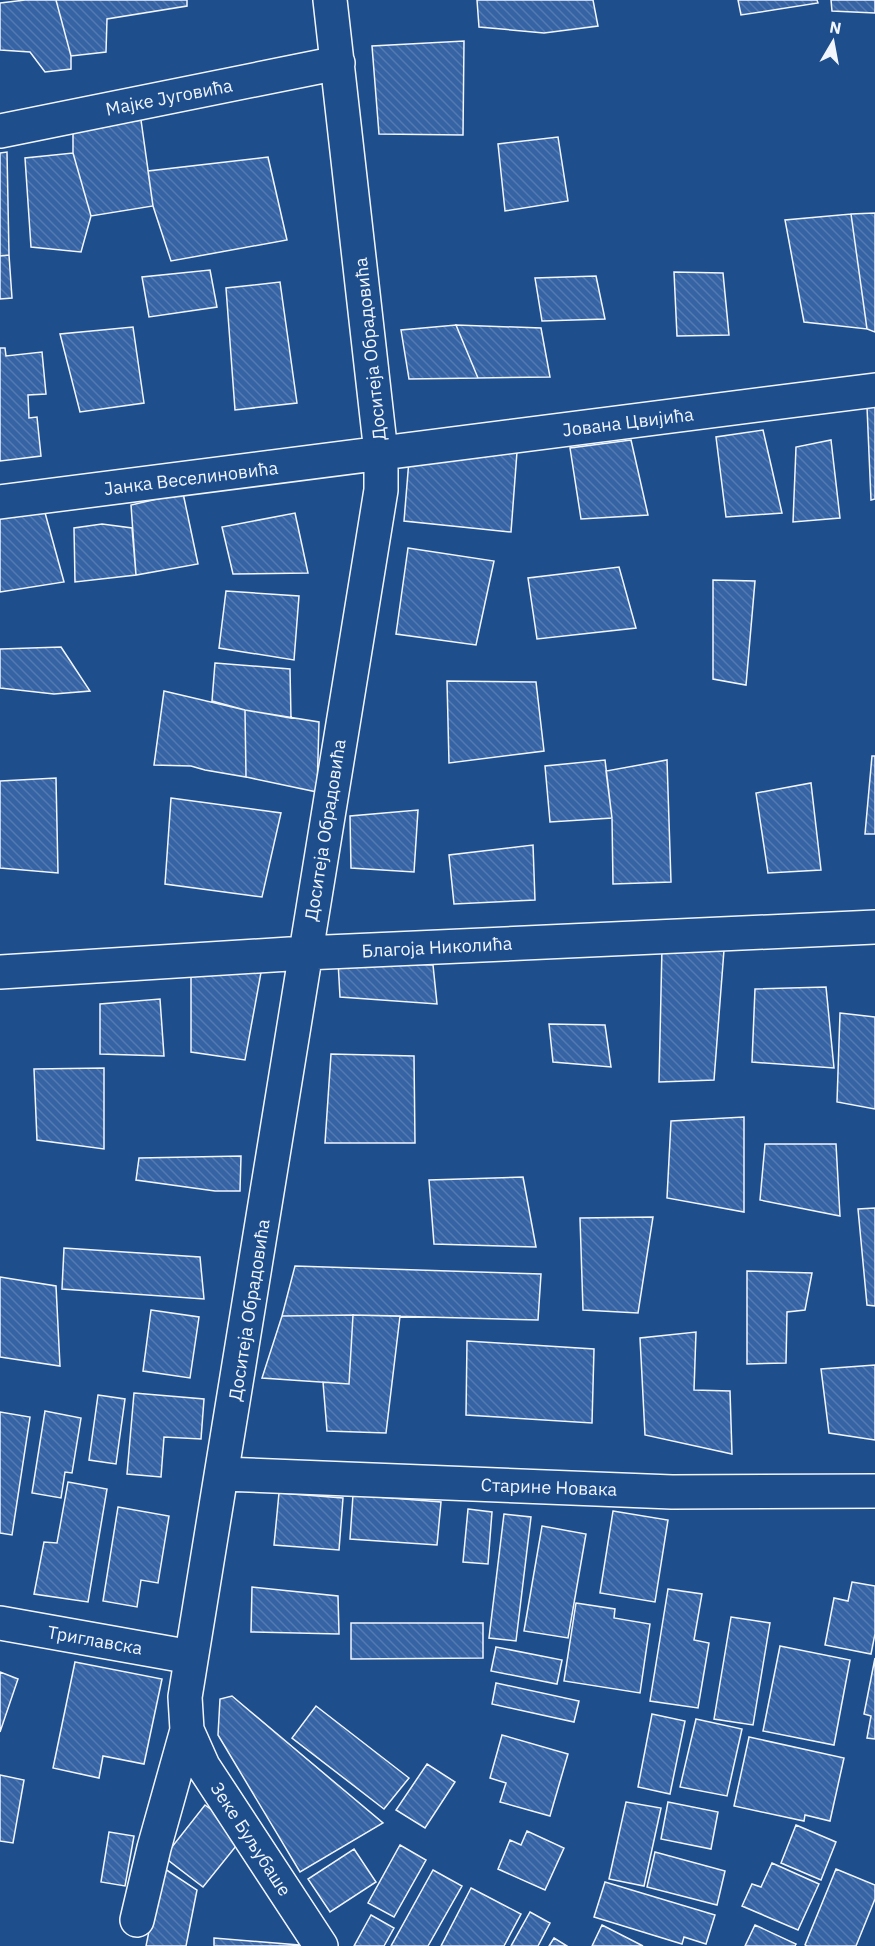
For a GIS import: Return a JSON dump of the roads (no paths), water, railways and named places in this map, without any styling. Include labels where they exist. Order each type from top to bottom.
[{"type":"street","name":"Доситеја Обрадовића","points":[[191,1657],[381,490],[381,453],[330,0]]},
{"type":"street","name":"Мајке Југовића","points":[[0,131],[338,63]]},
{"type":"street","name":"Јована Цвијића","points":[[381,453],[875,390]]},
{"type":"street","name":"Јанка Веселиновића","points":[[0,502],[381,453]]},
{"type":"street","name":"Благоја Николића","points":[[0,972],[305,953],[875,927]]},
{"type":"street","name":"Старине Новака","points":[[222,1474],[672,1492],[875,1491]]},
{"type":"street","name":"Триглавска","points":[[0,1623],[191,1657]]},
{"type":"street","name":"Зеке Буљубаше","points":[[137,1920],[154,1848],[187,1730],[185,1697],[191,1657]]},
{"type":"street","name":"Зеке Буљубаше","points":[[187,1730],[203,1766],[321,1946]]}]
